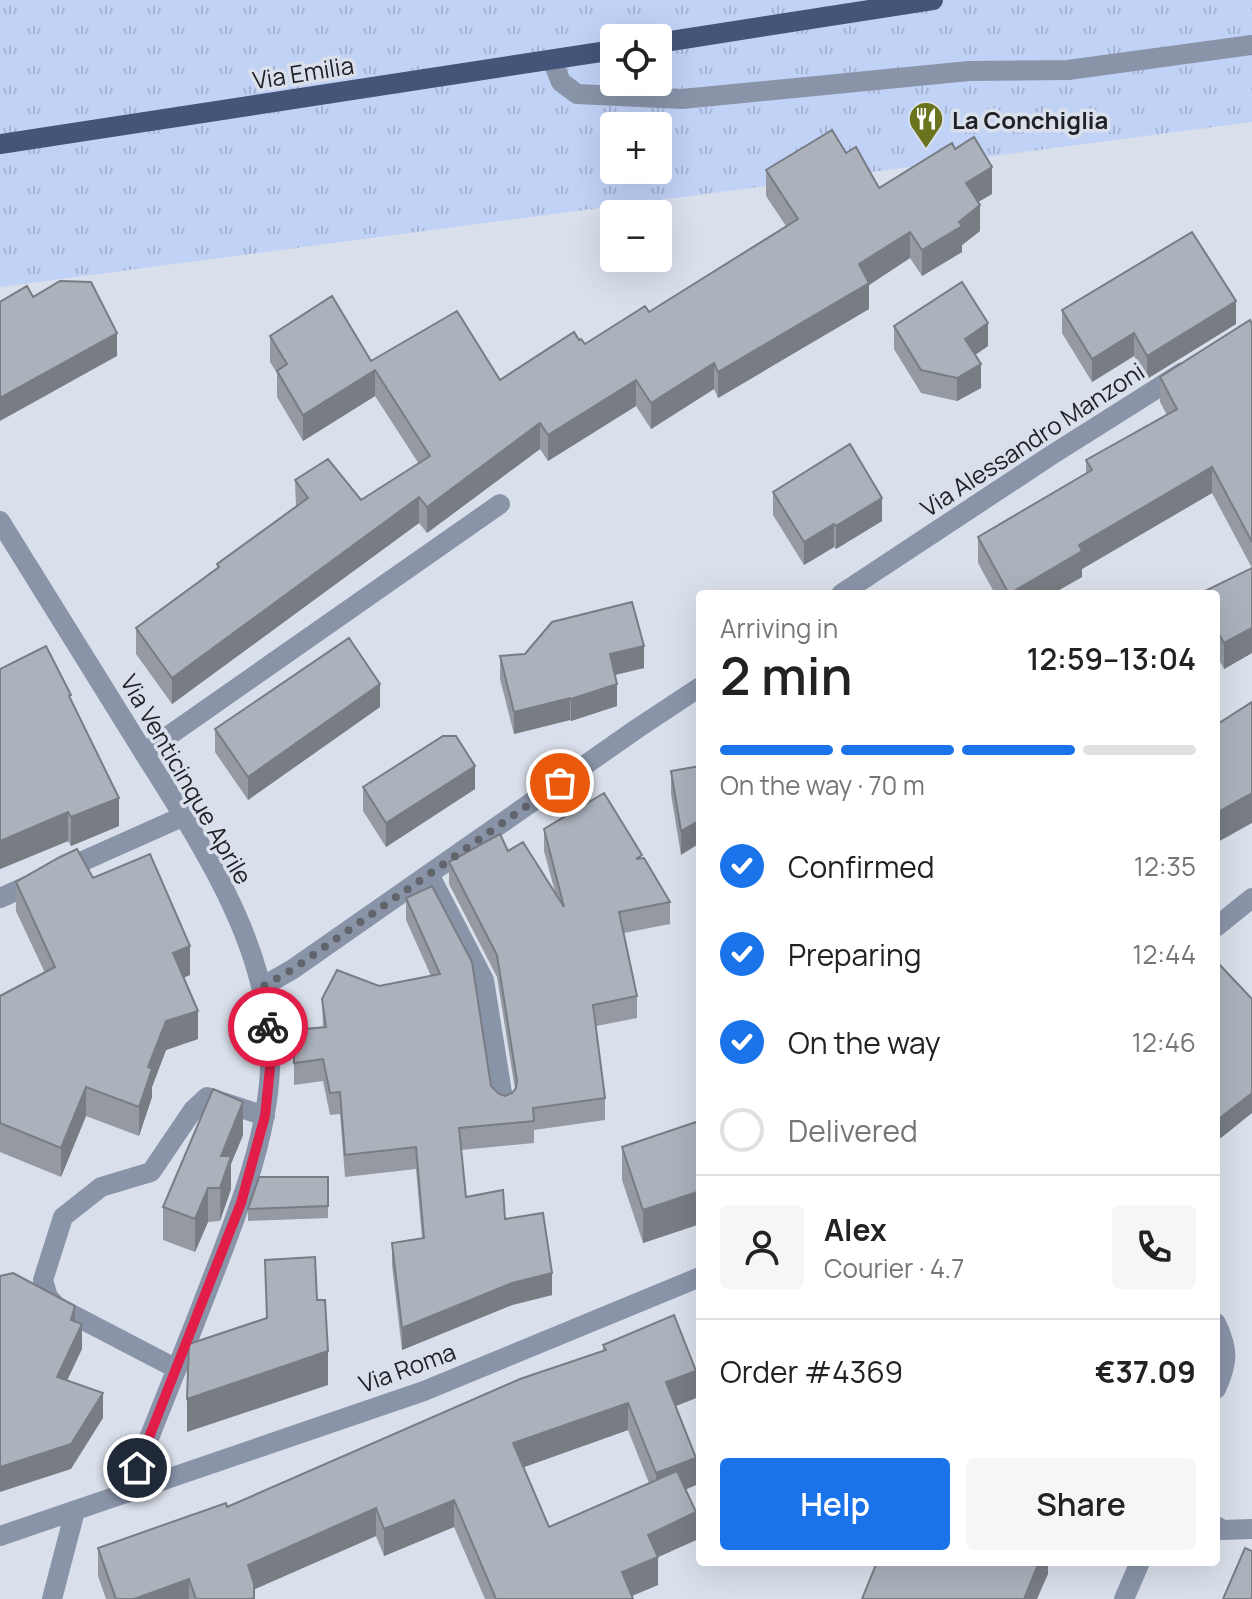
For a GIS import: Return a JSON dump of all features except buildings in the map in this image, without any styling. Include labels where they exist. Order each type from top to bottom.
[{"type":"main road","points":[[672,41],[933,0]]},
{"type":"main road","name":"Via Emilia","points":[[0,144],[600,52]]},
{"type":"street","points":[[552,60],[561,82],[577,94],[682,99],[969,71],[1068,70],[1252,45]]},
{"type":"street","name":"Via Alessandro Manzoni","points":[[847,590],[1198,363]]},
{"type":"street","points":[[144,753],[500,504]]},
{"type":"street","name":"Via Venticinque Aprile","points":[[0,521],[184,816],[219,881],[250,947],[262,987],[267,1021],[270,1068],[265,1116],[241,1203],[127,1493]]},
{"type":"street","points":[[262,987],[293,969],[696,690]]},
{"type":"street","points":[[0,898],[184,816]]},
{"type":"street","points":[[429,874],[484,980],[504,1105]]},
{"type":"street","points":[[1220,924],[1252,898]]},
{"type":"street","points":[[177,1369],[56,1306],[48,1297],[43,1280],[63,1217],[101,1187],[151,1172],[193,1110],[207,1097],[265,1116]]},
{"type":"street","name":"Via Roma","points":[[0,1536],[424,1391],[696,1279]]},
{"type":"street","points":[[1220,1331],[1226,1367],[1220,1380]]},
{"type":"street","points":[[52,1599],[75,1511]]},
{"type":"street","points":[[1220,1528],[1252,1529]]},
{"type":"street","points":[[1124,1599],[1138,1566]]},
{"type":"green space","points":[[0,0],[1252,0],[1252,122],[660,200],[600,200],[600,208],[0,287]]},
{"type":"way so far","points":[[268,1027],[262,987],[293,969],[560,783]]},
{"type":"place","name":"La Conchiglia","points":[[926,150]]},
{"type":"route","points":[[137,1468],[241,1203],[265,1116],[270,1068],[268,1027]]}]
